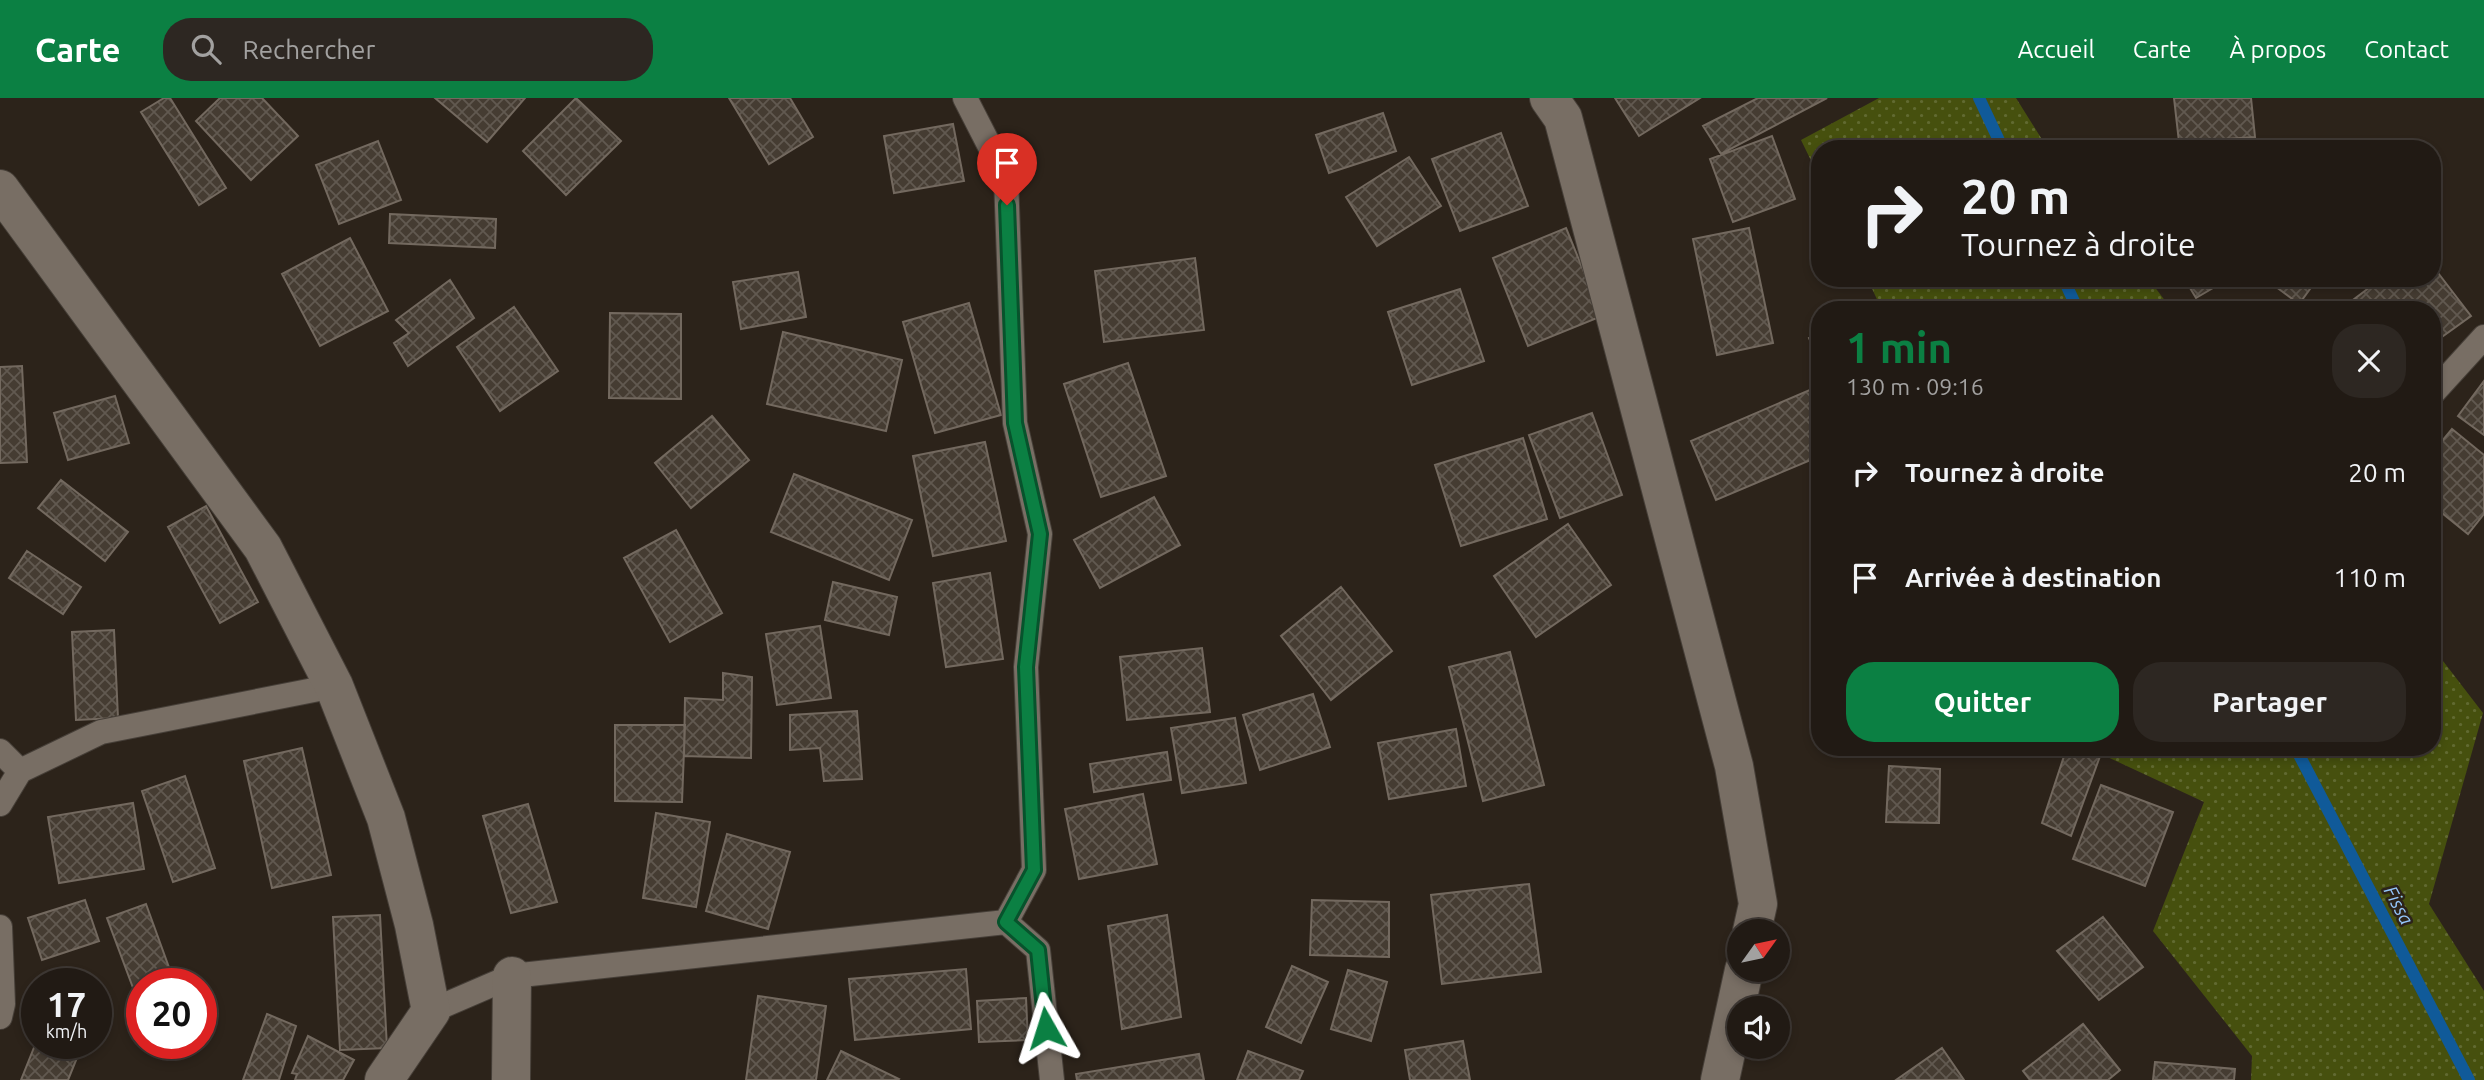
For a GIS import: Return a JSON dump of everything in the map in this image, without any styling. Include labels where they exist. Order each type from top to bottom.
[{"type":"street","points":[[1549,98],[1563,118],[1734,766],[1758,904],[1755,919]]},
{"type":"street","points":[[0,190],[263,548],[334,686],[386,818],[414,925],[431,1012],[384,1080]]},
{"type":"street","points":[[512,976],[512,1080]]},
{"type":"street","points":[[1720,1080],[1741,982]]},
{"type":"lane","points":[[965,98],[1006,178],[1015,423],[1040,534],[1026,667],[1034,870],[1006,922]]},
{"type":"lane","points":[[2441,384],[2484,337]]},
{"type":"lane","points":[[0,804],[20,771],[101,732],[334,686]]},
{"type":"lane","points":[[0,751],[20,771]]},
{"type":"lane","points":[[431,1012],[512,976],[1006,922],[1038,950],[1052,1080]]},
{"type":"lane","points":[[0,926],[3,1004],[0,1017]]},
{"type":"green space","points":[[1879,98],[2016,98],[2042,140],[1811,140],[1811,161],[1801,140]]},
{"type":"green space","points":[[1871,287],[2155,287],[2165,301],[1878,301]]},
{"type":"green space","points":[[2441,658],[2483,713],[2429,904],[2484,991],[2484,1080],[2251,1080],[2252,1056],[2153,931],[2204,802],[2105,756],[2441,756]]},
{"type":"building","points":[[164,98],[170,98],[226,188],[199,205],[141,112]]},
{"type":"building","points":[[220,98],[262,98],[298,136],[251,180],[196,121]]},
{"type":"building","points":[[435,98],[525,98],[487,142]]},
{"type":"building","points":[[576,98],[621,141],[566,195],[523,151]]},
{"type":"building","points":[[729,98],[790,98],[813,137],[769,164]]},
{"type":"building","points":[[1615,98],[1700,98],[1639,136]]},
{"type":"building","points":[[1758,98],[1827,98],[1721,154],[1703,126]]},
{"type":"building","points":[[2174,98],[2251,98],[2255,137],[2179,140]]},
{"type":"building","points":[[1383,113],[1396,151],[1329,173],[1316,135]]},
{"type":"building","points":[[953,124],[964,181],[894,193],[884,136]]},
{"type":"building","points":[[1501,133],[1528,206],[1460,231],[1432,159]]},
{"type":"building","points":[[1772,136],[1795,199],[1733,222],[1710,159]]},
{"type":"building","points":[[378,141],[401,200],[339,224],[316,165]]},
{"type":"building","points":[[1409,157],[1441,206],[1377,246],[1346,197]]},
{"type":"building","points":[[390,214],[496,219],[495,248],[389,243]]},
{"type":"building","points":[[1566,228],[1602,316],[1528,346],[1493,258]]},
{"type":"building","points":[[1749,228],[1773,343],[1717,355],[1693,239]]},
{"type":"building","points":[[350,238],[388,311],[320,346],[282,274]]},
{"type":"building","points":[[1195,258],[1204,330],[1104,342],[1095,271]]},
{"type":"building","points":[[798,272],[806,317],[741,329],[733,282]]},
{"type":"building","points":[[2441,277],[2471,316],[2441,338],[2441,301],[2352,301],[2370,287],[2441,287]]},
{"type":"building","points":[[450,280],[474,318],[408,366],[394,343],[409,333],[396,320]]},
{"type":"building","points":[[2189,287],[2215,287],[2196,298]]},
{"type":"building","points":[[2276,287],[2311,287],[2301,301],[2295,301]]},
{"type":"building","points":[[1460,289],[1484,361],[1412,385],[1388,312]]},
{"type":"building","points":[[969,303],[1001,415],[935,433],[903,322]]},
{"type":"building","points":[[514,307],[558,371],[500,411],[457,347]]},
{"type":"building","points":[[610,313],[681,314],[681,399],[609,398]]},
{"type":"building","points":[[783,332],[902,360],[886,431],[767,404]]},
{"type":"building","points":[[1128,363],[1166,476],[1101,497],[1064,384]]},
{"type":"building","points":[[22,366],[27,462],[0,463],[0,367]]},
{"type":"building","points":[[2484,381],[2484,435],[2458,416]]},
{"type":"building","points":[[1811,389],[1811,460],[1716,500],[1691,441]]},
{"type":"building","points":[[115,396],[129,443],[68,460],[54,413]]},
{"type":"building","points":[[1592,413],[1622,495],[1560,518],[1529,435]]},
{"type":"building","points":[[712,416],[749,460],[691,508],[655,463]]},
{"type":"building","points":[[2452,429],[2484,455],[2484,514],[2468,534],[2441,512],[2441,442]]},
{"type":"building","points":[[1523,438],[1547,519],[1461,546],[1435,465]]},
{"type":"building","points":[[985,442],[1006,541],[933,556],[913,456]]},
{"type":"building","points":[[794,474],[912,520],[889,580],[771,532]]},
{"type":"building","points":[[61,480],[128,532],[105,561],[38,508]]},
{"type":"building","points":[[1154,497],[1180,545],[1100,588],[1074,540]]},
{"type":"building","points":[[206,506],[258,602],[220,623],[168,527]]},
{"type":"building","points":[[1568,524],[1611,585],[1536,637],[1494,576]]},
{"type":"building","points":[[676,530],[722,613],[670,642],[624,558]]},
{"type":"building","points":[[27,551],[81,587],[63,614],[9,578]]},
{"type":"building","points":[[990,573],[1003,659],[946,667],[933,583]]},
{"type":"building","points":[[833,582],[897,597],[889,635],[825,620]]},
{"type":"building","points":[[1341,587],[1392,651],[1331,700],[1281,636]]},
{"type":"building","points":[[820,626],[831,698],[777,705],[766,634]]},
{"type":"building","points":[[114,630],[118,718],[76,720],[72,632]]},
{"type":"building","points":[[1202,648],[1210,712],[1127,720],[1120,657]]},
{"type":"building","points":[[1510,652],[1544,785],[1483,801],[1449,667]]},
{"type":"building","points":[[723,673],[752,677],[751,758],[684,756],[685,698],[723,700]]},
{"type":"building","points":[[1313,694],[1330,747],[1260,770],[1243,715]]},
{"type":"building","points":[[857,711],[862,779],[824,781],[820,748],[790,750],[790,715]]},
{"type":"building","points":[[1235,718],[1246,783],[1182,793],[1171,728]]},
{"type":"building","points":[[615,725],[685,725],[682,802],[615,801]]},
{"type":"building","points":[[1456,729],[1466,786],[1389,799],[1378,743]]},
{"type":"building","points":[[302,748],[331,875],[272,888],[244,761]]},
{"type":"building","points":[[1167,752],[1171,780],[1094,792],[1090,764]]},
{"type":"building","points":[[2064,756],[2100,756],[2071,836],[2042,823]]},
{"type":"building","points":[[1889,766],[1940,769],[1939,823],[1886,822]]},
{"type":"building","points":[[185,776],[215,868],[173,882],[142,791]]},
{"type":"building","points":[[2101,785],[2173,812],[2145,886],[2073,859]]},
{"type":"building","points":[[1143,794],[1157,864],[1079,879],[1065,809]]},
{"type":"building","points":[[133,803],[144,869],[59,883],[48,817]]},
{"type":"building","points":[[528,804],[557,902],[511,913],[483,816]]},
{"type":"building","points":[[656,813],[710,822],[696,907],[643,898]]},
{"type":"building","points":[[727,834],[790,852],[768,929],[706,911]]},
{"type":"building","points":[[1529,884],[1541,972],[1442,984],[1431,895]]},
{"type":"building","points":[[85,900],[99,941],[42,960],[28,918]]},
{"type":"building","points":[[1312,900],[1389,902],[1389,957],[1310,955]]},
{"type":"building","points":[[146,904],[169,968],[126,969],[107,918]]},
{"type":"building","points":[[380,915],[387,1048],[340,1050],[333,917]]},
{"type":"building","points":[[1167,915],[1181,1017],[1122,1029],[1108,926]]},
{"type":"building","points":[[2103,917],[2143,967],[2099,1000],[2057,951]]},
{"type":"building","points":[[1292,966],[1328,982],[1301,1043],[1266,1027]]},
{"type":"building","points":[[966,969],[971,1029],[855,1040],[849,979]]},
{"type":"building","points":[[1348,970],[1387,982],[1371,1041],[1331,1029]]},
{"type":"building","points":[[758,996],[826,1006],[816,1080],[746,1080]]},
{"type":"building","points":[[1026,998],[1028,1040],[979,1042],[977,1001]]},
{"type":"building","points":[[267,1014],[296,1026],[279,1080],[243,1080]]},
{"type":"building","points":[[2083,1024],[2120,1070],[2108,1080],[2030,1080],[2023,1071]]},
{"type":"building","points":[[308,1036],[354,1060],[343,1080],[295,1080],[297,1074],[292,1073]]},
{"type":"building","points":[[1463,1041],[1470,1080],[1410,1080],[1405,1050]]},
{"type":"building","points":[[1942,1048],[1964,1080],[1896,1080]]},
{"type":"building","points":[[841,1051],[899,1079],[827,1080]]},
{"type":"building","points":[[1248,1051],[1303,1071],[1299,1080],[1237,1080]]},
{"type":"building","points":[[1199,1054],[1204,1080],[1077,1080],[1076,1074]]},
{"type":"building","points":[[29,1059],[77,1059],[68,1080],[21,1080]]},
{"type":"building","points":[[2155,1062],[2235,1069],[2234,1080],[2153,1080]]},
{"type":"waterway","name":"Fissa","points":[[1979,98],[1999,140]]},
{"type":"waterway","name":"Fissa","points":[[2067,287],[2074,301]]},
{"type":"waterway","name":"Fissa","points":[[2300,756],[2469,1080]]},
{"type":"route","points":[[1007,205],[1015,423],[1040,534],[1026,667],[1034,870],[1006,922],[1038,950],[1046,1028]]}]
